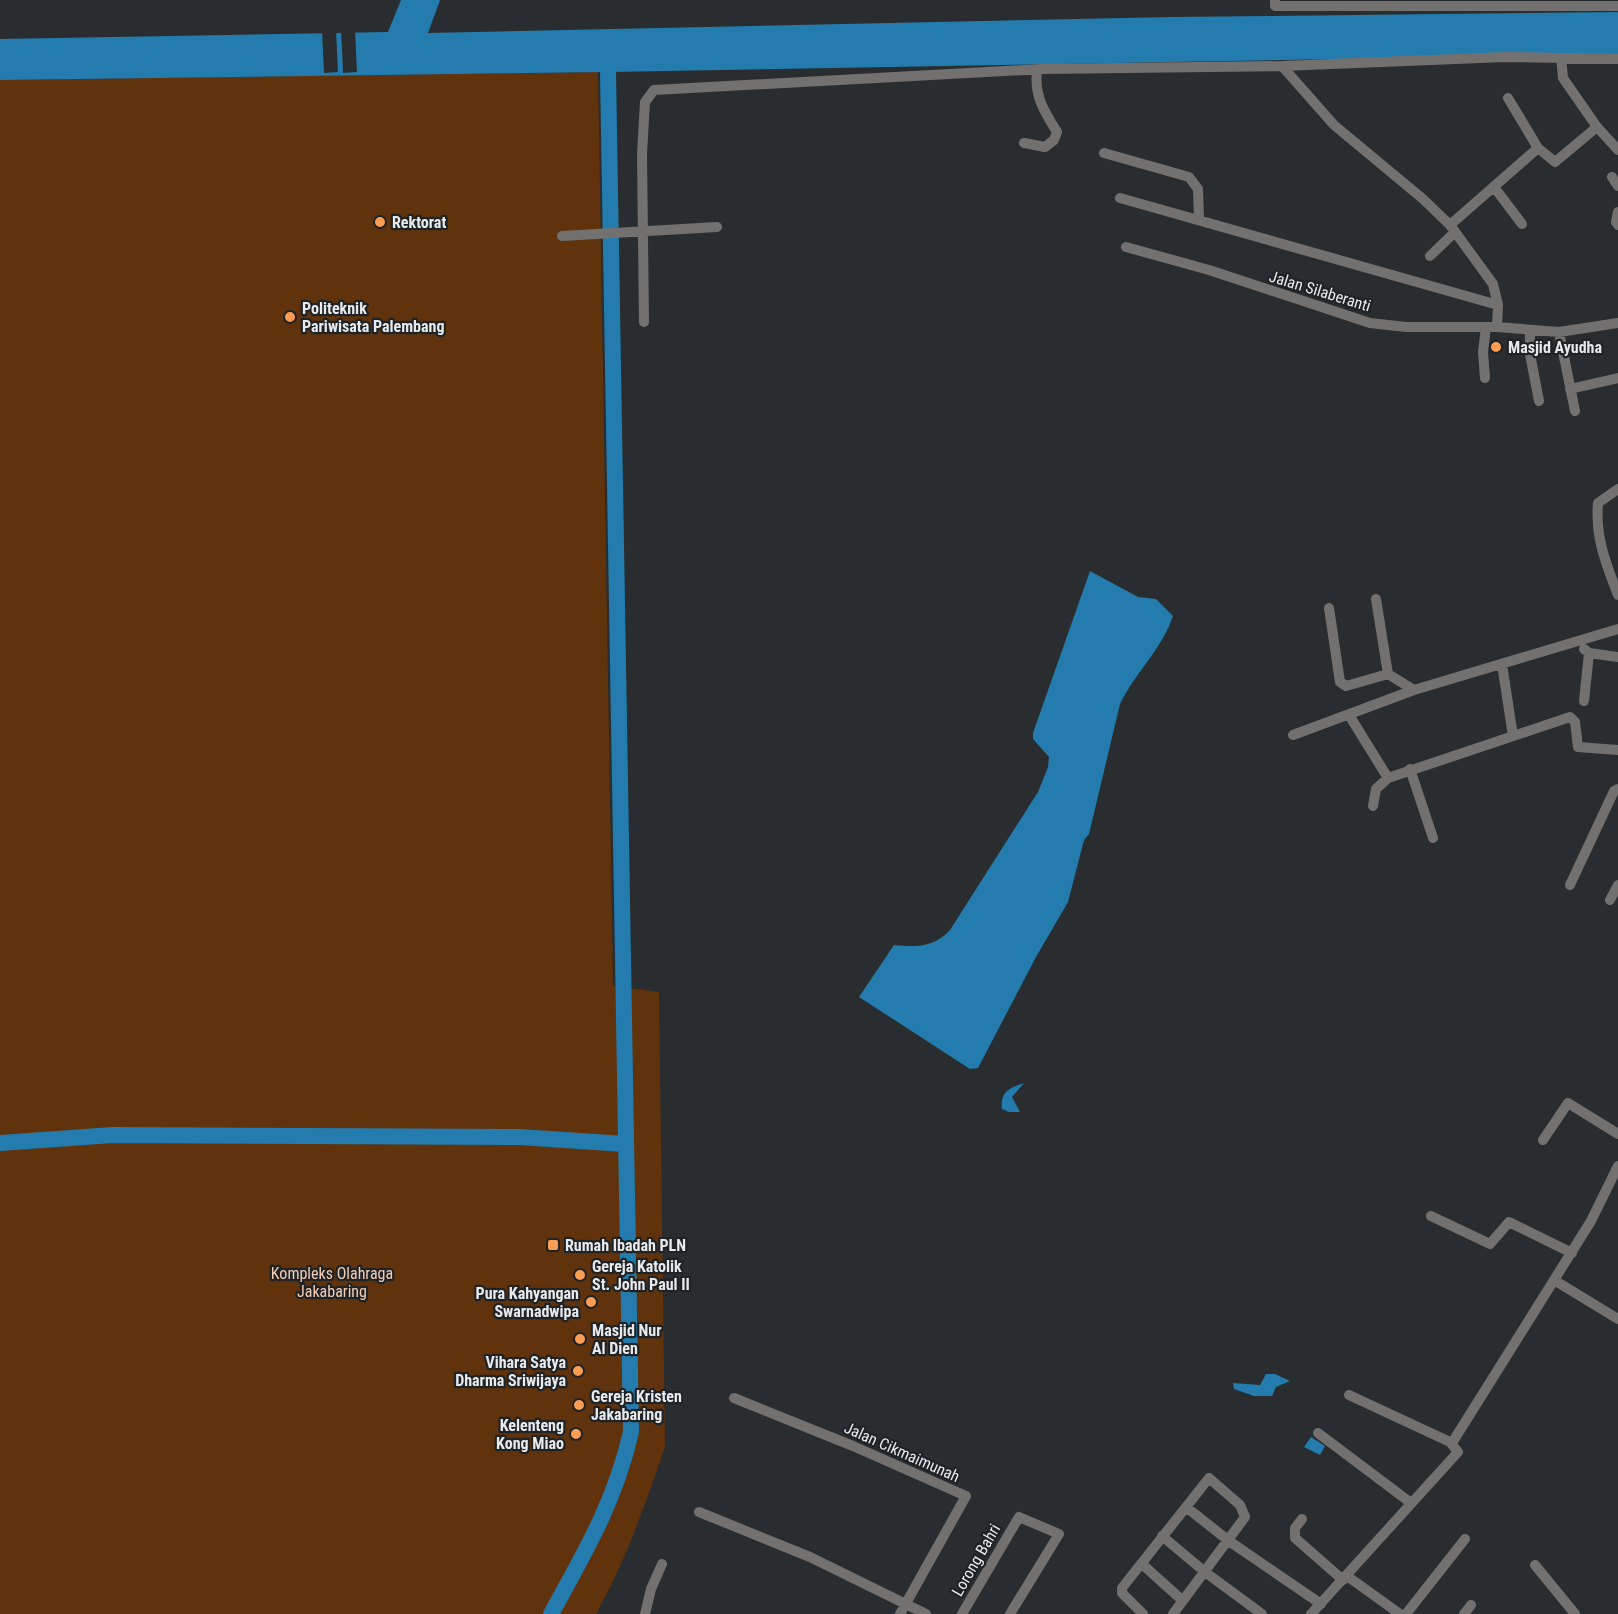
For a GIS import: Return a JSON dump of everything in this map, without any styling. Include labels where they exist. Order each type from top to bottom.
[{"type":"street","points":[[1275,0],[1275,6],[1618,6]]},
{"type":"street","points":[[644,322],[645,102],[654,90],[1037,71],[1282,66],[1505,57],[1618,59]]},
{"type":"street","points":[[1561,58],[1563,78],[1597,127],[1618,150]]},
{"type":"street","points":[[1282,66],[1334,126],[1423,199],[1453,229],[1493,284],[1498,305],[1483,352],[1485,378]]},
{"type":"street","points":[[1024,143],[1045,147],[1054,140],[1057,132],[1040,103],[1035,89],[1037,71]]},
{"type":"street","points":[[1508,98],[1538,148],[1554,162],[1597,127]]},
{"type":"street","points":[[1430,256],[1494,188],[1538,148]]},
{"type":"street","points":[[1104,153],[1189,177],[1198,189],[1199,219]]},
{"type":"street","points":[[1494,188],[1522,224]]},
{"type":"street","points":[[1120,198],[1498,305]]},
{"type":"street","points":[[1618,212],[1616,222],[1618,225]]},
{"type":"street","points":[[562,236],[717,227]]},
{"type":"street","name":"Jalan Silaberanti","points":[[1126,247],[1209,270],[1370,323],[1406,327],[1492,327],[1559,332],[1618,323]]},
{"type":"street","points":[[1530,330],[1530,354],[1539,401]]},
{"type":"street","points":[[1559,332],[1575,411]]},
{"type":"street","points":[[1570,388],[1618,378]]},
{"type":"street","points":[[1618,489],[1598,503],[1596,525],[1600,548],[1618,595]]},
{"type":"street","points":[[1376,599],[1388,675]]},
{"type":"street","points":[[1329,608],[1343,686],[1388,675],[1414,690]]},
{"type":"street","points":[[1293,735],[1414,690],[1618,629]]},
{"type":"street","points":[[1578,642],[1589,653],[1618,657]]},
{"type":"street","points":[[1584,701],[1589,653]]},
{"type":"street","points":[[1502,664],[1513,736]]},
{"type":"street","points":[[1349,715],[1388,778]]},
{"type":"street","points":[[1373,806],[1376,789],[1388,778],[1570,717],[1575,722],[1578,747],[1618,750]]},
{"type":"street","points":[[1410,769],[1433,838]]},
{"type":"street","points":[[1570,885],[1614,791],[1618,789]]},
{"type":"street","points":[[1610,900],[1618,885]]},
{"type":"street","points":[[1543,1140],[1568,1103],[1618,1134]]},
{"type":"street","points":[[1452,1443],[1572,1253],[1596,1212],[1618,1166]]},
{"type":"street","points":[[1431,1216],[1490,1244],[1509,1222],[1572,1253]]},
{"type":"street","points":[[1554,1281],[1618,1320]]},
{"type":"street","points":[[1313,1614],[1456,1455],[1457,1449],[1452,1443],[1349,1395]]},
{"type":"street","name":"Jalan Cikmaimunah","points":[[734,1398],[853,1446],[966,1496],[903,1610]]},
{"type":"street","points":[[1318,1433],[1412,1503]]},
{"type":"street","points":[[1143,1614],[1121,1590],[1205,1481],[1212,1480],[1245,1512],[1245,1517],[1173,1614]]},
{"type":"street","points":[[1186,1507],[1229,1541],[1321,1604]]},
{"type":"street","points":[[699,1512],[810,1557],[903,1610],[926,1614]]},
{"type":"street","name":"Lorong Bahri","points":[[962,1614],[1019,1517],[1059,1534],[1010,1614]]},
{"type":"street","points":[[1302,1519],[1295,1528],[1295,1538],[1345,1578],[1400,1614]]},
{"type":"street","points":[[1162,1536],[1204,1572],[1262,1614]]},
{"type":"street","points":[[1406,1614],[1465,1539]]},
{"type":"street","points":[[645,1614],[651,1589],[662,1564]]},
{"type":"street","points":[[1142,1564],[1183,1600]]},
{"type":"street","points":[[1535,1565],[1575,1614]]},
{"type":"green space","name":"Kompleks Olahraga Jakabaring","points":[[598,72],[613,986],[659,992],[665,1447],[634,1532],[617,1574],[596,1614],[0,1614],[0,80]]},
{"type":"water","points":[[401,0],[440,0],[428,33],[1172,17],[1618,12],[1618,54],[0,80],[0,39],[388,32]]},
{"type":"water","points":[[1090,571],[1138,597],[1156,599],[1173,616],[1162,639],[1120,704],[1089,834],[1084,840],[1068,902],[1036,957],[978,1068],[970,1069],[859,997],[894,945],[924,945],[944,936],[950,930],[1038,792],[1048,767],[1049,757],[1033,739],[1033,733]]},
{"type":"water","points":[[1024,1083],[1012,1097],[1020,1112],[1009,1112],[1002,1109],[1004,1095]]},
{"type":"water","points":[[1266,1374],[1275,1374],[1290,1381],[1276,1387],[1272,1396],[1254,1396],[1234,1389],[1233,1383],[1260,1385]]},
{"type":"water","points":[[1311,1437],[1325,1446],[1320,1455],[1304,1447]]},
{"type":"pier","points":[[322,30],[336,30],[338,72],[324,73]]},
{"type":"pier","points":[[341,30],[355,30],[357,72],[343,73]]},
{"type":"waterway","points":[[551,1614],[608,1504],[631,1432],[608,72]]},
{"type":"waterway","points":[[0,1143],[113,1135],[519,1137],[625,1144]]},
{"type":"place","name":"Rektorat","points":[[380,222]]},
{"type":"place","name":"Politeknik Pariwisata Palembang","points":[[290,317]]},
{"type":"place","name":"Masjid Ayudha","points":[[1496,347]]},
{"type":"place","name":"Rumah Ibadah PLN","points":[[553,1245]]},
{"type":"place","name":"Gereja Katolik St. John Paul II","points":[[580,1275]]},
{"type":"place","name":"Pura Kahyangan Swarnadwipa","points":[[591,1302]]},
{"type":"place","name":"Masjid Nur Al Dien","points":[[580,1339]]},
{"type":"place","name":"Vihara Satya Dharma Sriwijaya","points":[[578,1371]]},
{"type":"place","name":"Gereja Kristen Jakabaring","points":[[579,1405]]},
{"type":"place","name":"Kelenteng Kong Miao","points":[[576,1434]]}]
